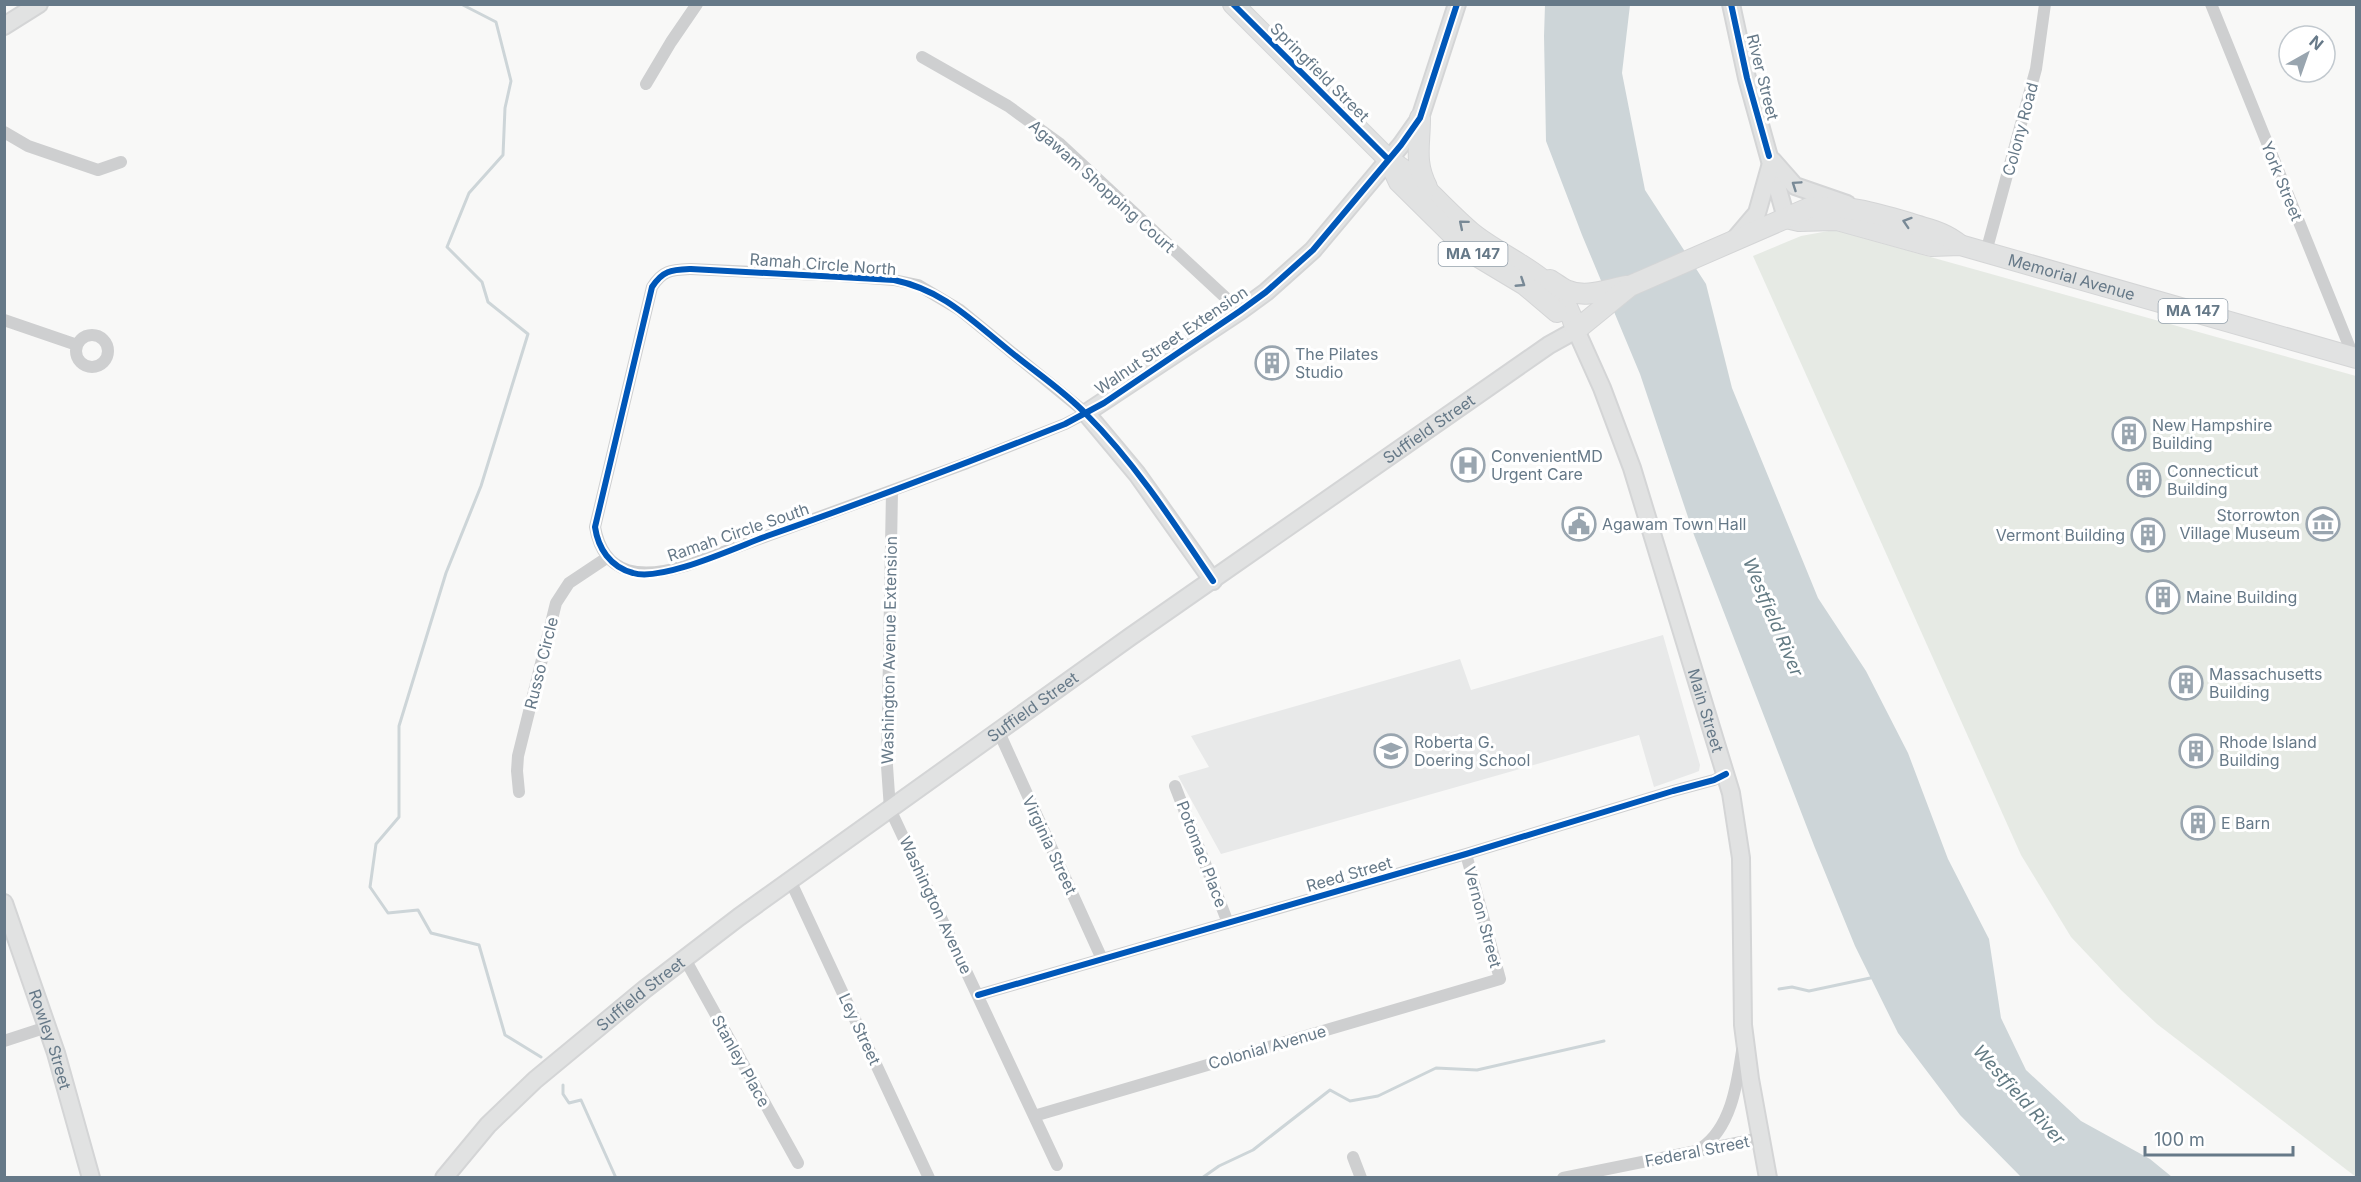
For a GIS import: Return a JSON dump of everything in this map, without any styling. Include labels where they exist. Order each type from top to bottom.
[{"type":"main road","points":[[4,27],[39,4]]},
{"type":"main road","name":"Springfield Street","points":[[1233,4],[1388,159],[1409,173],[1447,211],[1489,246],[1528,268],[1567,307],[1576,330]]},
{"type":"main road","name":"Walnut Street Extension","points":[[1213,581],[1137,474],[1086,413],[1240,311],[1266,292],[1313,250],[1401,145],[1420,118],[1457,4]]},
{"type":"main road","name":"River Street","points":[[1731,4],[1747,78],[1786,218]]},
{"type":"main road","points":[[1420,118],[1419,169],[1429,192]]},
{"type":"main road","name":"Springfield Street","points":[[1388,159],[1399,182],[1470,252],[1525,285],[1576,330]]},
{"type":"main road","points":[[1734,240],[1757,213],[1770,161],[1796,186],[1834,201],[1871,211]]},
{"type":"main road","name":"Memorial Avenue","points":[[1651,278],[1809,208],[1826,206],[1871,211],[1942,233],[1960,246]]},
{"type":"main road","name":"Memorial Avenue","points":[[1786,218],[1799,221],[1837,220],[1931,246],[1960,246],[1986,252],[2355,358]]},
{"type":"main road","name":"MA 147","points":[[1528,268],[1566,290],[1601,299]]},
{"type":"main road","name":"Suffield Street","points":[[444,1178],[488,1125],[535,1080],[685,959],[790,880],[998,730],[1549,345],[1576,330],[1601,299],[1651,278]]},
{"type":"main road","name":"Main Street","points":[[1576,330],[1595,370],[1632,468],[1726,774],[1741,858],[1744,1037],[1768,1178]]},
{"type":"main road","name":"Rowley Street","points":[[4,903],[47,1027],[91,1178]]},
{"type":"street","points":[[646,84],[697,4]]},
{"type":"street","name":"Colony Road","points":[[1986,252],[2036,69],[2045,4]]},
{"type":"street","name":"York Street","points":[[2211,4],[2355,358]]},
{"type":"street","name":"Agawam Shopping Court","points":[[922,57],[1008,106],[1059,143],[1240,311]]},
{"type":"street","points":[[4,132],[28,146],[98,170],[121,162]]},
{"type":"street","name":"Ramah Circle North","points":[[608,557],[597,542],[595,527],[651,287],[659,275],[672,270],[841,276],[894,280],[918,285],[960,310],[1086,413]]},
{"type":"street","points":[[4,320],[77,345]]},
{"type":"street","name":"Ramah Circle South","points":[[608,557],[633,574],[653,574],[683,567],[892,491],[1065,424],[1086,413]]},
{"type":"street","name":"Washington Avenue Extension","points":[[890,809],[887,766],[892,491]]},
{"type":"street","name":"Russo Circle","points":[[519,792],[518,756],[555,603],[569,583],[608,557]]},
{"type":"street","name":"Virginia Street","points":[[998,730],[1102,959]]},
{"type":"street","name":"Reed Street","points":[[978,995],[1466,854],[1714,780],[1726,774]]},
{"type":"street","name":"Potomac Place","points":[[1175,786],[1228,923]]},
{"type":"street","name":"Washington Avenue","points":[[890,809],[1057,1165]]},
{"type":"street","name":"Vernon Street","points":[[1466,854],[1500,979]]},
{"type":"street","name":"Ley Street","points":[[790,880],[929,1178]]},
{"type":"street","name":"Stanley Place","points":[[685,959],[798,1163]]},
{"type":"street","name":"Colonial Avenue","points":[[1034,1116],[1500,979]]},
{"type":"street","points":[[4,1041],[47,1027]]},
{"type":"street","points":[[1697,1150],[1713,1137],[1726,1116],[1736,1083],[1744,1037]]},
{"type":"street","name":"Federal Street","points":[[1563,1178],[1761,1138]]},
{"type":"street","points":[[1353,1157],[1362,1178]]},
{"type":"shaded area","points":[[1834,230],[2356,376],[2356,1177],[2157,1024],[2121,990],[2071,937],[2021,855],[1753,256],[1801,236]]},
{"type":"shaded area","name":"Roberta G. Doering School","points":[[1663,635],[1700,765],[1699,771],[1654,787],[1639,735],[1221,854],[1178,776],[1209,767],[1191,736],[1460,659],[1471,690]]},
{"type":"water","name":"Westfield River","points":[[1545,5],[1630,5],[1622,73],[1645,190],[1706,284],[1732,388],[1818,598],[1866,671],[1908,753],[1948,859],[1989,939],[2001,1018],[2026,1070],[2081,1121],[2150,1159],[2172,1177],[2021,1177],[1960,1115],[1898,1033],[1855,946],[1815,848],[1694,535],[1640,374],[1546,141]]},
{"type":"waterway","points":[[461,4],[496,22],[511,81],[505,108],[503,155],[469,193],[447,247],[482,282],[488,302],[528,334],[481,486],[446,573],[399,726],[399,817],[376,844],[370,887],[388,913],[418,910],[431,933],[479,945],[505,1035],[541,1057]]},
{"type":"waterway","points":[[1779,989],[1792,987],[1809,991],[1875,977]]},
{"type":"waterway","points":[[1202,1178],[1219,1166],[1253,1150],[1330,1090],[1350,1101],[1378,1096],[1436,1068],[1477,1070],[1604,1041]]},
{"type":"waterway","points":[[563,1085],[563,1094],[569,1103],[581,1100],[616,1178]]},
{"type":"cycle path","points":[[1233,4],[1388,159]]},
{"type":"cycle path","points":[[1213,581],[1137,473],[1086,414],[1077,405],[1057,388],[941,298],[894,280],[691,269],[668,272],[660,277],[652,287],[595,527],[606,556],[625,570],[646,574],[662,573],[700,562],[1065,424],[1104,403],[1240,311],[1266,292],[1313,250],[1401,145],[1420,118],[1457,4]]},
{"type":"cycle path","points":[[1731,4],[1747,78],[1769,156]]},
{"type":"cycle path","points":[[978,995],[1466,854],[1714,780],[1726,774]]},
{"type":"place","name":"The Pilates Studio","points":[[1272,363]]},
{"type":"place","name":"New Hampshire Building","points":[[2129,434]]},
{"type":"place","name":"ConvenientMD Urgent Care","points":[[1468,465]]},
{"type":"place","name":"Connecticut Building","points":[[2144,480]]},
{"type":"place","name":"Agawam Town Hall","points":[[1579,524]]},
{"type":"place","name":"Storrowton Village Museum","points":[[2323,524]]},
{"type":"place","name":"Vermont Building","points":[[2148,535]]},
{"type":"place","name":"Maine Building","points":[[2163,597]]},
{"type":"place","name":"Massachusetts Building","points":[[2186,683]]},
{"type":"place","name":"Roberta G. Doering School","points":[[1391,751]]},
{"type":"place","name":"Rhode Island Building","points":[[2196,751]]},
{"type":"place","name":"E Barn","points":[[2198,823]]}]
